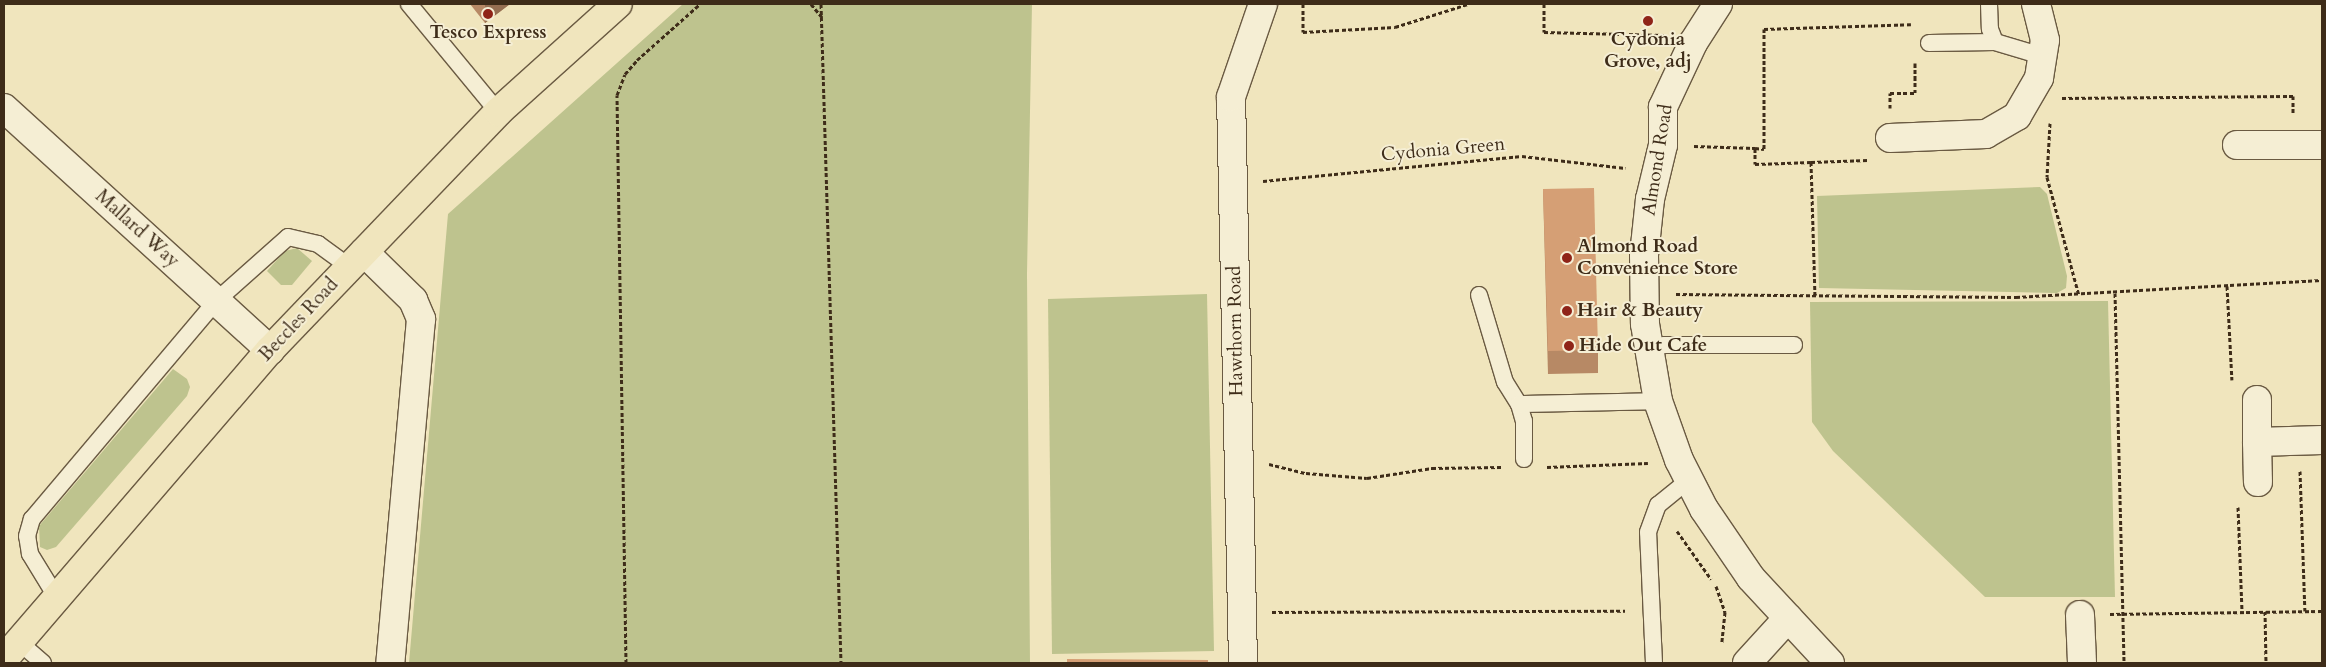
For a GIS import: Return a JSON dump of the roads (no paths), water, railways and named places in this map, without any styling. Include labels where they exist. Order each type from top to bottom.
[{"type":"highway","name":"Beccles Road","points":[[11,650],[270,350],[498,112],[618,4]]},
{"type":"street","name":"Hawthorn Road","points":[[1243,663],[1231,97],[1263,4]]},
{"type":"street","name":"Almond Road","points":[[1718,4],[1693,43],[1663,107],[1663,145],[1655,172],[1644,255],[1645,324],[1658,401],[1684,470],[1704,509],[1751,578],[1830,663]]},
{"type":"street","points":[[1890,138],[1986,134],[2017,116],[2044,77],[2045,40],[2036,4]]},
{"type":"street","name":"Mallard Way","points":[[4,108],[270,350]]},
{"type":"street","points":[[2237,145],[2322,145]]},
{"type":"street","points":[[357,259],[413,300],[421,319],[390,663]]},
{"type":"street","points":[[2248,490],[2257,442],[2257,400]]},
{"type":"street","points":[[2257,442],[2311,441]]},
{"type":"street","points":[[2080,615],[2082,663]]},
{"type":"street","points":[[1747,663],[1788,618]]},
{"type":"lane","points":[[409,4],[498,112]]},
{"type":"lane","points":[[1990,4],[1990,29],[1995,42],[2044,77]]},
{"type":"lane","points":[[1929,43],[1995,42]]},
{"type":"lane","points":[[56,598],[30,554],[27,536],[32,519],[216,301],[276,245],[288,238],[318,244],[357,259]]},
{"type":"lane","points":[[1479,295],[1505,382],[1519,404],[1524,421],[1531,463]]},
{"type":"lane","points":[[1649,347],[1665,344],[1794,345]]},
{"type":"lane","points":[[1519,404],[1658,401]]},
{"type":"lane","points":[[1654,663],[1648,532],[1658,505],[1684,470]]},
{"type":"lane","points":[[11,650],[44,663]]},
{"type":"place","name":"Tesco Express","points":[[488,14]]},
{"type":"place","name":"Cydonia Grove, adj","points":[[1648,21]]},
{"type":"place","name":"Almond Road Convenience Store","points":[[1567,258]]},
{"type":"place","name":"Hair & Beauty","points":[[1567,311]]},
{"type":"place","name":"Hide Out Cafe","points":[[1569,346]]}]
